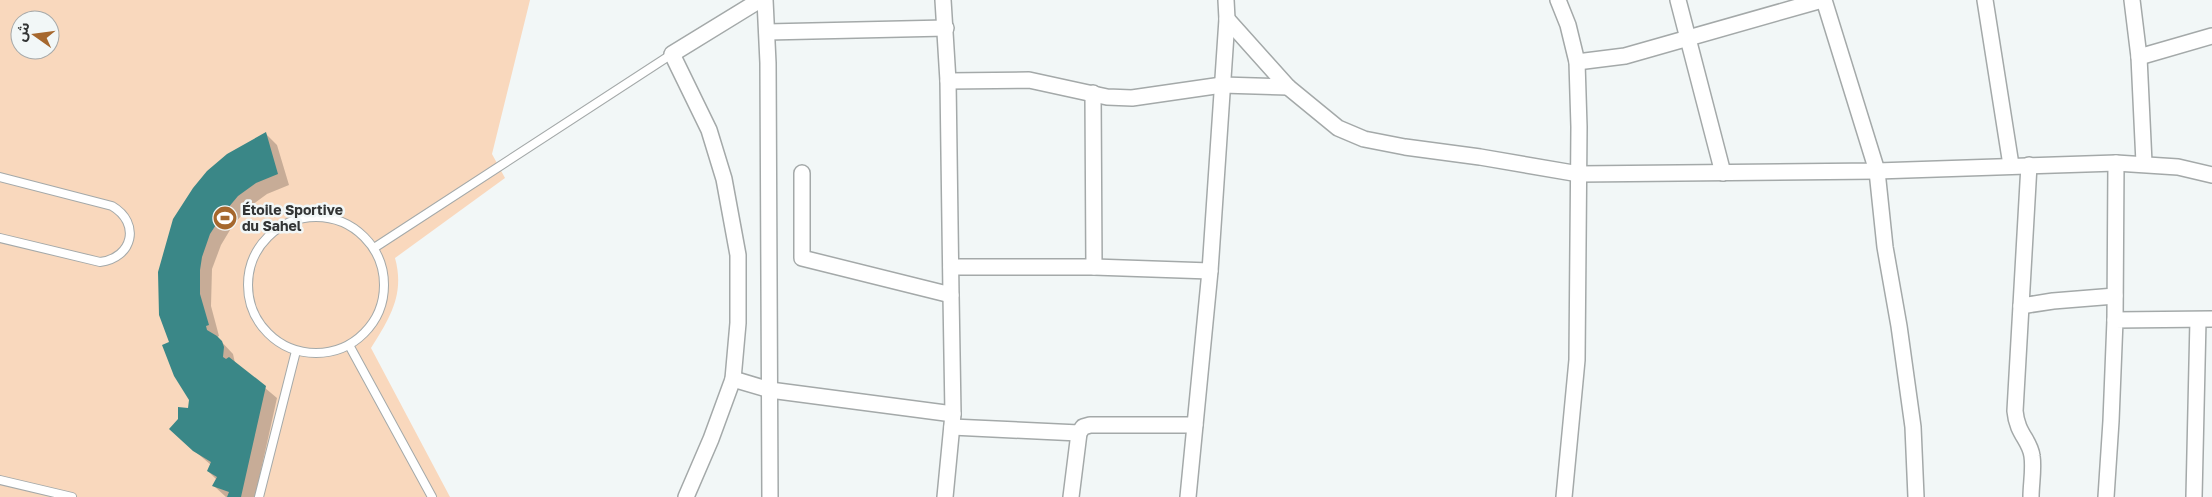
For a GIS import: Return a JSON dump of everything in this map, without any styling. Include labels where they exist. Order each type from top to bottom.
[{"type":"street","points":[[686,497],[711,439],[733,379],[738,322],[738,255],[724,179],[709,130],[672,54],[760,0]]},
{"type":"street","points":[[765,0],[768,32],[770,497]]},
{"type":"street","points":[[943,0],[948,81],[953,420],[945,497]]},
{"type":"street","points":[[1188,497],[1220,146],[1227,19],[1226,0]]},
{"type":"street","points":[[1558,0],[1568,25],[1577,62],[1579,174],[1577,360],[1564,497]]},
{"type":"street","points":[[1678,0],[1723,173]]},
{"type":"street","points":[[1577,62],[1625,56],[1823,0],[1878,171],[1885,247],[1899,326],[1913,426],[1916,497]]},
{"type":"street","points":[[1985,0],[2011,165]]},
{"type":"street","points":[[2132,0],[2140,57],[2144,163]]},
{"type":"street","points":[[1227,19],[1288,87],[1338,128],[1364,139],[1579,174],[1878,171],[2116,162],[2178,167],[2212,175]]},
{"type":"street","points":[[768,32],[946,28]]},
{"type":"street","points":[[2140,57],[2212,36]]},
{"type":"street","points":[[948,81],[1029,80],[1107,97],[1132,98],[1222,85],[1288,87]]},
{"type":"street","points":[[1093,93],[1094,267]]},
{"type":"street","points":[[2106,497],[2115,320],[2116,162]]},
{"type":"street","points":[[2029,164],[2015,411],[2019,432],[2032,456],[2032,497]]},
{"type":"street","points":[[802,172],[802,258],[950,295]]},
{"type":"street","points":[[951,267],[1094,267],[1210,272]]},
{"type":"street","points":[[2021,306],[2053,301],[2115,296]]},
{"type":"street","points":[[2115,320],[2205,319],[2194,497]]},
{"type":"street","points":[[733,379],[770,390],[953,420],[1079,433]]},
{"type":"street","points":[[1071,497],[1079,433],[1083,426],[1195,425]]},
{"type":"lane","points":[[374,248],[672,54]]},
{"type":"lane","points":[[0,176],[112,206],[125,217],[130,233],[125,250],[109,261],[100,262],[0,238]]},
{"type":"lane","points":[[308,216],[335,219],[358,231],[374,248],[384,277],[382,304],[369,327],[349,345],[323,353],[296,351],[273,338],[256,318],[248,292],[250,266],[262,242],[282,224],[308,216]]},
{"type":"lane","points":[[349,345],[432,497]]},
{"type":"lane","points":[[259,497],[296,351]]},
{"type":"lane","points":[[0,480],[72,497]]},
{"type":"shaded area","name":"Étoile Sportive du Sahel","points":[[0,0],[530,0],[492,154],[505,178],[395,258],[398,271],[397,294],[390,316],[371,348],[450,497],[0,497]]},
{"type":"building","points":[[266,132],[278,174],[256,183],[238,196],[223,214],[210,234],[202,257],[200,270],[200,294],[209,325],[206,326],[207,330],[222,341],[224,347],[223,357],[226,359],[229,357],[266,386],[241,497],[227,497],[229,492],[212,486],[217,477],[207,471],[211,462],[193,451],[169,429],[178,419],[178,407],[188,408],[189,400],[174,376],[162,345],[169,342],[159,315],[158,272],[173,219],[193,188],[207,171],[227,154]]},
{"type":"place","name":"Étoile Sportive du Sahel","points":[[225,218]]}]
